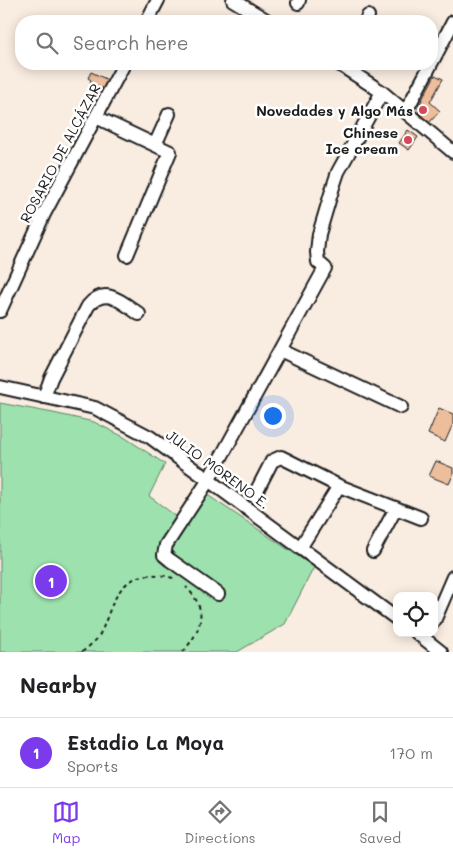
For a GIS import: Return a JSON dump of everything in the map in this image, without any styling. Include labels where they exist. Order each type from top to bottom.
[{"type":"street","points":[[150,15],[158,0]]},
{"type":"street","points":[[233,0],[258,15]]},
{"type":"street","points":[[438,50],[453,22]]},
{"type":"street","name":"ROSARIO DE ALCÁZAR","points":[[0,311],[44,214],[121,70]]},
{"type":"street","points":[[350,70],[382,92],[453,152]]},
{"type":"street","points":[[406,112],[427,70]]},
{"type":"street","points":[[218,594],[164,555],[166,545],[208,480],[325,268],[318,262],[317,252],[319,234],[333,187],[338,172],[382,92]]},
{"type":"street","points":[[155,145],[169,114]]},
{"type":"street","points":[[96,117],[170,152],[127,255]]},
{"type":"street","points":[[44,397],[51,378],[94,298],[103,295],[112,297],[139,314]]},
{"type":"street","points":[[280,350],[401,407]]},
{"type":"street","name":"JULIO MORENO E.","points":[[0,387],[95,408],[150,437],[393,616]]},
{"type":"street","points":[[254,496],[272,461],[281,457],[339,486],[421,518]]},
{"type":"street","points":[[300,548],[339,486]]},
{"type":"street","points":[[373,551],[396,508]]},
{"type":"street","points":[[438,612],[453,576]]},
{"type":"street","points":[[425,637],[441,652]]},
{"type":"path","points":[[82,652],[97,638],[108,618],[116,596],[130,580],[147,575],[163,575],[179,580]]},
{"type":"path","points":[[183,652],[191,643],[200,626],[200,609],[193,594],[186,587]]},
{"type":"green space","points":[[0,403],[94,422],[124,437],[165,464],[149,496],[181,520],[203,492],[314,567],[285,624],[237,652],[0,652]]},
{"type":"building","points":[[91,72],[108,80],[104,89],[90,83],[91,80],[88,78]]},
{"type":"building","points":[[435,75],[443,79],[430,102],[440,111],[429,123],[419,113],[418,107]]},
{"type":"building","name":"Chinese Ice cream","points":[[408,130],[418,137],[409,150],[399,143]]},
{"type":"building","points":[[439,408],[453,414],[453,424],[445,442],[428,434]]},
{"type":"building","points":[[436,461],[453,468],[453,475],[449,484],[429,476]]},
{"type":"place","name":"Novedades y Algo Más","points":[[423,110]]},
{"type":"place","name":"Chinese Ice cream","points":[[408,140]]},
{"type":"place","name":"Estadio La Moya","points":[[51,581]]}]
